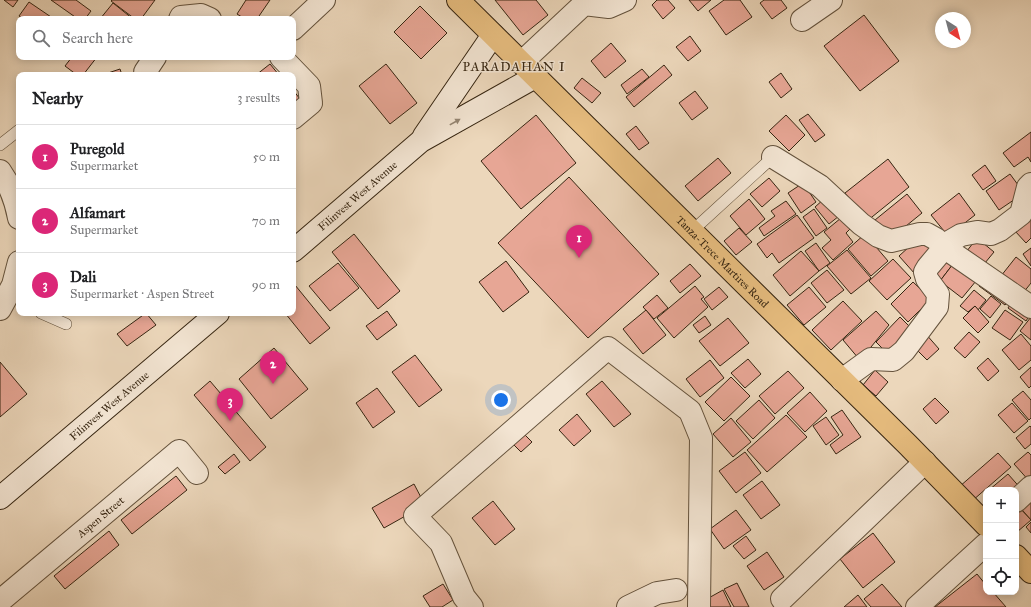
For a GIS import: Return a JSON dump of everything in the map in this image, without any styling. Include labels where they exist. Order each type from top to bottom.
[{"type":"main road","name":"Tanza-Trece Martires Road","points":[[458,0],[925,462],[984,523]]},
{"type":"main road","points":[[1019,559],[1031,572]]},
{"type":"street","points":[[296,26],[324,0]]},
{"type":"street","points":[[583,2],[609,7],[625,0]]},
{"type":"street","points":[[802,20],[831,0]]},
{"type":"street","name":"Filinvest West Avenue","points":[[296,246],[421,141],[528,70],[583,2]]},
{"type":"street","points":[[192,16],[203,16]]},
{"type":"street","name":"Filinvest West Avenue","points":[[421,141],[493,35]]},
{"type":"street","points":[[145,72],[153,60]]},
{"type":"street","points":[[284,60],[295,72]]},
{"type":"street","points":[[296,73],[309,86],[311,103],[296,116]]},
{"type":"street","points":[[773,157],[820,186],[861,224],[878,236],[891,241],[920,234],[927,234],[936,239],[944,248],[1031,307]]},
{"type":"street","points":[[0,171],[16,207]]},
{"type":"street","points":[[842,380],[871,358],[893,360],[904,351],[937,307],[938,294],[927,279],[925,272],[949,242],[961,235],[977,232],[990,234],[1000,230],[1020,214],[1028,187],[1031,184]]},
{"type":"street","points":[[9,303],[16,276]]},
{"type":"street","name":"Filinvest West Avenue","points":[[0,498],[214,316]]},
{"type":"street","points":[[472,607],[464,597],[441,543],[415,516],[608,348],[690,412],[701,438],[699,607]]},
{"type":"street","name":"Aspen Street","points":[[0,601],[179,451],[197,473]]},
{"type":"street","points":[[782,599],[925,462]]},
{"type":"street","points":[[1019,498],[1031,487]]},
{"type":"street","points":[[917,607],[983,547]]},
{"type":"street","points":[[628,607],[657,593],[676,590]]},
{"type":"lane","points":[[0,146],[16,133]]},
{"type":"lane","points":[[692,232],[773,157]]},
{"type":"lane","points":[[48,316],[66,324]]},
{"type":"building","points":[[4,0],[18,0],[13,7]]},
{"type":"building","points":[[51,0],[76,0],[91,11],[87,16],[74,16]]},
{"type":"building","points":[[155,0],[143,16],[131,16],[111,1]]},
{"type":"building","points":[[246,0],[270,0],[259,16],[240,16],[237,14]]},
{"type":"building","points":[[495,0],[536,0],[548,15],[523,35]]},
{"type":"building","points":[[657,0],[668,0],[675,8],[663,19],[652,5]]},
{"type":"building","points":[[689,0],[711,0],[698,11]]},
{"type":"building","points":[[724,0],[740,0],[752,17],[726,35],[709,11]]},
{"type":"building","points":[[764,0],[781,0],[787,8],[772,19],[760,3]]},
{"type":"building","points":[[29,2],[50,16],[19,16]]},
{"type":"building","points":[[113,3],[129,16],[102,16]]},
{"type":"building","points":[[420,6],[447,33],[421,59],[394,32]]},
{"type":"building","points":[[864,15],[899,61],[860,91],[824,46]]},
{"type":"building","points":[[690,36],[701,51],[688,61],[676,47]]},
{"type":"building","points":[[611,43],[626,61],[605,78],[591,61]]},
{"type":"building","points":[[70,60],[95,60],[85,72],[73,72],[65,66]]},
{"type":"building","points":[[270,64],[277,72],[260,72]]},
{"type":"building","points":[[386,64],[417,103],[390,124],[359,86]]},
{"type":"building","points":[[664,65],[672,75],[634,107],[626,97]]},
{"type":"building","points":[[120,69],[121,72],[111,72]]},
{"type":"building","points":[[642,69],[649,77],[627,94],[621,85]]},
{"type":"building","points":[[781,73],[792,89],[781,98],[769,82]]},
{"type":"building","points":[[582,78],[601,93],[592,103],[574,88]]},
{"type":"building","points":[[695,91],[708,108],[692,120],[679,103]]},
{"type":"building","points":[[296,94],[300,99],[296,102]]},
{"type":"building","points":[[808,114],[825,135],[815,142],[799,120]]},
{"type":"building","points":[[536,115],[576,163],[521,209],[481,161]]},
{"type":"building","points":[[786,115],[805,135],[789,151],[769,131]]},
{"type":"building","points":[[636,126],[649,143],[639,150],[626,134]]},
{"type":"building","points":[[1031,132],[1031,162],[1028,157],[1014,167],[1003,153]]},
{"type":"building","points":[[718,158],[731,173],[698,201],[685,186]]},
{"type":"building","points":[[888,159],[909,187],[867,221],[845,193]]},
{"type":"building","points":[[985,165],[996,181],[983,190],[972,175]]},
{"type":"building","points":[[1010,174],[1024,193],[999,210],[986,191]]},
{"type":"building","points":[[569,177],[659,274],[588,338],[498,243]]},
{"type":"building","points":[[769,178],[780,191],[762,207],[750,194]]},
{"type":"building","points":[[803,183],[816,202],[801,213],[788,193]]},
{"type":"building","points":[[959,193],[975,215],[948,236],[931,215]]},
{"type":"building","points":[[907,194],[922,213],[890,239],[875,220]]},
{"type":"building","points":[[749,199],[765,219],[746,235],[730,216]]},
{"type":"building","points":[[824,199],[839,216],[829,224],[815,207]]},
{"type":"building","points":[[786,201],[796,214],[764,236],[759,228],[775,216],[771,211]]},
{"type":"building","points":[[814,209],[827,228],[816,236],[803,217]]},
{"type":"building","points":[[797,215],[814,238],[779,263],[772,253],[767,258],[757,244]]},
{"type":"building","points":[[841,218],[850,229],[846,233],[853,242],[833,260],[822,248],[831,240],[824,232]]},
{"type":"building","points":[[1029,218],[1031,220],[1031,238],[1026,243],[1015,231]]},
{"type":"building","points":[[739,228],[752,242],[736,255],[724,241]]},
{"type":"building","points":[[354,234],[400,291],[378,309],[332,252]]},
{"type":"building","points":[[865,234],[888,261],[871,276],[848,249]]},
{"type":"building","points":[[921,236],[937,254],[915,274],[899,256]]},
{"type":"building","points":[[977,238],[994,252],[980,269],[963,256]]},
{"type":"building","points":[[816,243],[830,263],[819,271],[805,251]]},
{"type":"building","points":[[1031,248],[1031,266],[1023,254]]},
{"type":"building","points":[[847,250],[871,278],[851,294],[827,266]]},
{"type":"building","points":[[801,251],[819,271],[790,296],[773,275]]},
{"type":"building","points":[[942,254],[953,264],[940,281],[928,272]]},
{"type":"building","points":[[1016,257],[1031,269],[1031,283],[1019,298],[997,281]]},
{"type":"building","points":[[893,259],[911,278],[887,300],[869,281]]},
{"type":"building","points":[[506,261],[529,292],[503,312],[479,282]]},
{"type":"building","points":[[338,263],[359,288],[330,311],[309,286]]},
{"type":"building","points":[[690,264],[701,276],[680,293],[670,281]]},
{"type":"building","points":[[953,264],[976,281],[962,298],[940,281]]},
{"type":"building","points":[[827,270],[844,290],[827,303],[811,283]]},
{"type":"building","points":[[984,279],[1011,298],[1005,305],[979,286]]},
{"type":"building","points":[[913,282],[931,299],[908,322],[891,304]]},
{"type":"building","points":[[296,286],[330,328],[310,344],[287,316],[296,316]]},
{"type":"building","points":[[695,286],[704,297],[701,299],[708,307],[674,338],[657,318]]},
{"type":"building","points":[[719,287],[728,297],[712,310],[704,299]]},
{"type":"building","points":[[809,287],[826,307],[804,325],[787,305]]},
{"type":"building","points":[[974,290],[986,300],[978,310],[975,306],[968,312],[960,306]]},
{"type":"building","points":[[657,295],[668,308],[654,319],[643,307]]},
{"type":"building","points":[[991,296],[1001,304],[990,318],[980,309]]},
{"type":"building","points":[[1013,300],[1031,313],[1026,321],[1008,308]]},
{"type":"building","points":[[843,301],[862,321],[831,350],[812,330]]},
{"type":"building","points":[[975,306],[989,322],[978,333],[963,318]]},
{"type":"building","points":[[646,310],[666,335],[643,354],[623,329]]},
{"type":"building","points":[[1005,310],[1023,322],[1010,340],[992,328]]},
{"type":"building","points":[[387,311],[397,325],[377,340],[366,326]]},
{"type":"building","points":[[876,311],[889,325],[871,349],[859,359],[843,340]]},
{"type":"building","points":[[142,316],[148,316],[156,325],[127,346],[117,334]]},
{"type":"building","points":[[705,316],[711,325],[699,333],[693,325]]},
{"type":"building","points":[[900,317],[914,331],[890,356],[876,342]]},
{"type":"building","points":[[1031,317],[1031,340],[1020,331]]},
{"type":"building","points":[[728,318],[749,343],[720,366],[699,341]]},
{"type":"building","points":[[969,332],[980,342],[965,358],[954,348]]},
{"type":"building","points":[[925,333],[939,349],[927,360],[912,345]]},
{"type":"building","points":[[1021,334],[1031,346],[1031,360],[1019,370],[1002,350]]},
{"type":"building","points":[[274,348],[308,389],[271,419],[239,379]]},
{"type":"building","points":[[415,355],[442,390],[419,407],[392,372]]},
{"type":"building","points":[[988,358],[999,371],[988,381],[977,368]]},
{"type":"building","points":[[748,359],[761,374],[745,388],[731,373]]},
{"type":"building","points":[[710,360],[724,378],[700,397],[686,379]]},
{"type":"building","points":[[0,362],[27,394],[0,417]]},
{"type":"building","points":[[1031,367],[1031,386],[1029,388],[1020,377]]},
{"type":"building","points":[[875,370],[888,382],[876,396],[863,385]]},
{"type":"building","points":[[788,371],[804,388],[775,414],[759,396]]},
{"type":"building","points":[[731,377],[750,396],[724,421],[705,402]]},
{"type":"building","points":[[210,381],[266,447],[250,461],[194,395]]},
{"type":"building","points":[[602,381],[631,414],[614,427],[586,394]]},
{"type":"building","points":[[377,388],[395,412],[373,428],[356,403]]},
{"type":"building","points":[[1023,391],[1031,400],[1031,418],[1029,420],[1012,400]]},
{"type":"building","points":[[810,392],[827,411],[805,432],[787,413]]},
{"type":"building","points":[[935,398],[949,412],[936,424],[923,409]]},
{"type":"building","points":[[759,400],[775,418],[753,439],[736,421]]},
{"type":"building","points":[[1012,403],[1028,421],[1014,433],[998,415]]},
{"type":"building","points":[[842,410],[861,437],[836,454],[830,445],[843,435],[831,417]]},
{"type":"building","points":[[577,414],[591,431],[574,446],[559,430]]},
{"type":"building","points":[[786,415],[807,437],[767,472],[747,450]]},
{"type":"building","points":[[826,417],[839,435],[826,445],[813,426]]},
{"type":"building","points":[[731,418],[751,442],[733,457],[713,434]]},
{"type":"building","points":[[1030,426],[1031,444],[1025,449],[1016,438]]},
{"type":"building","points":[[520,430],[532,442],[521,452],[509,440]]},
{"type":"building","points":[[745,452],[761,473],[736,493],[719,471]]},
{"type":"building","points":[[1028,452],[1031,455],[1031,483],[1014,464]]},
{"type":"building","points":[[998,453],[1011,467],[988,487],[983,487],[983,491],[972,501],[959,487]]},
{"type":"building","points":[[234,454],[240,462],[225,474],[218,467]]},
{"type":"building","points":[[1008,474],[1023,491],[1019,491],[1019,487],[993,487]]},
{"type":"building","points":[[176,476],[187,490],[132,534],[121,520]]},
{"type":"building","points":[[762,481],[780,505],[761,519],[743,495]]},
{"type":"building","points":[[414,484],[425,505],[384,528],[372,508]]},
{"type":"building","points":[[1031,491],[1031,520],[1019,506],[1019,502]]},
{"type":"building","points":[[493,501],[515,529],[495,545],[472,518]]},
{"type":"building","points":[[1019,507],[1031,520],[1019,530]]},
{"type":"building","points":[[736,510],[751,530],[724,549],[710,529]]},
{"type":"building","points":[[1031,522],[1031,533],[1026,527]]},
{"type":"building","points":[[109,531],[119,545],[65,589],[54,576]]},
{"type":"building","points":[[873,533],[895,562],[863,588],[840,559]]},
{"type":"building","points":[[746,536],[756,550],[744,559],[733,546]]},
{"type":"building","points":[[767,552],[784,577],[764,590],[747,566]]},
{"type":"building","points":[[977,574],[983,581],[983,595],[996,595],[1006,607],[935,607]]},
{"type":"building","points":[[737,583],[749,607],[734,607],[724,589]]},
{"type":"building","points":[[443,584],[453,600],[442,607],[430,607],[423,596]]},
{"type":"building","points":[[882,584],[902,607],[871,607],[864,599]]},
{"type":"building","points":[[723,590],[731,607],[708,607],[705,600]]},
{"type":"building","points":[[858,595],[867,607],[844,607]]},
{"type":"place","name":"Puregold","points":[[579,258]]},
{"type":"place","name":"Alfamart","points":[[273,384]]},
{"type":"place","name":"Dali","points":[[230,421]]},
{"type":"district","name":"PARADAHAN I","points":[[514,66]]}]
